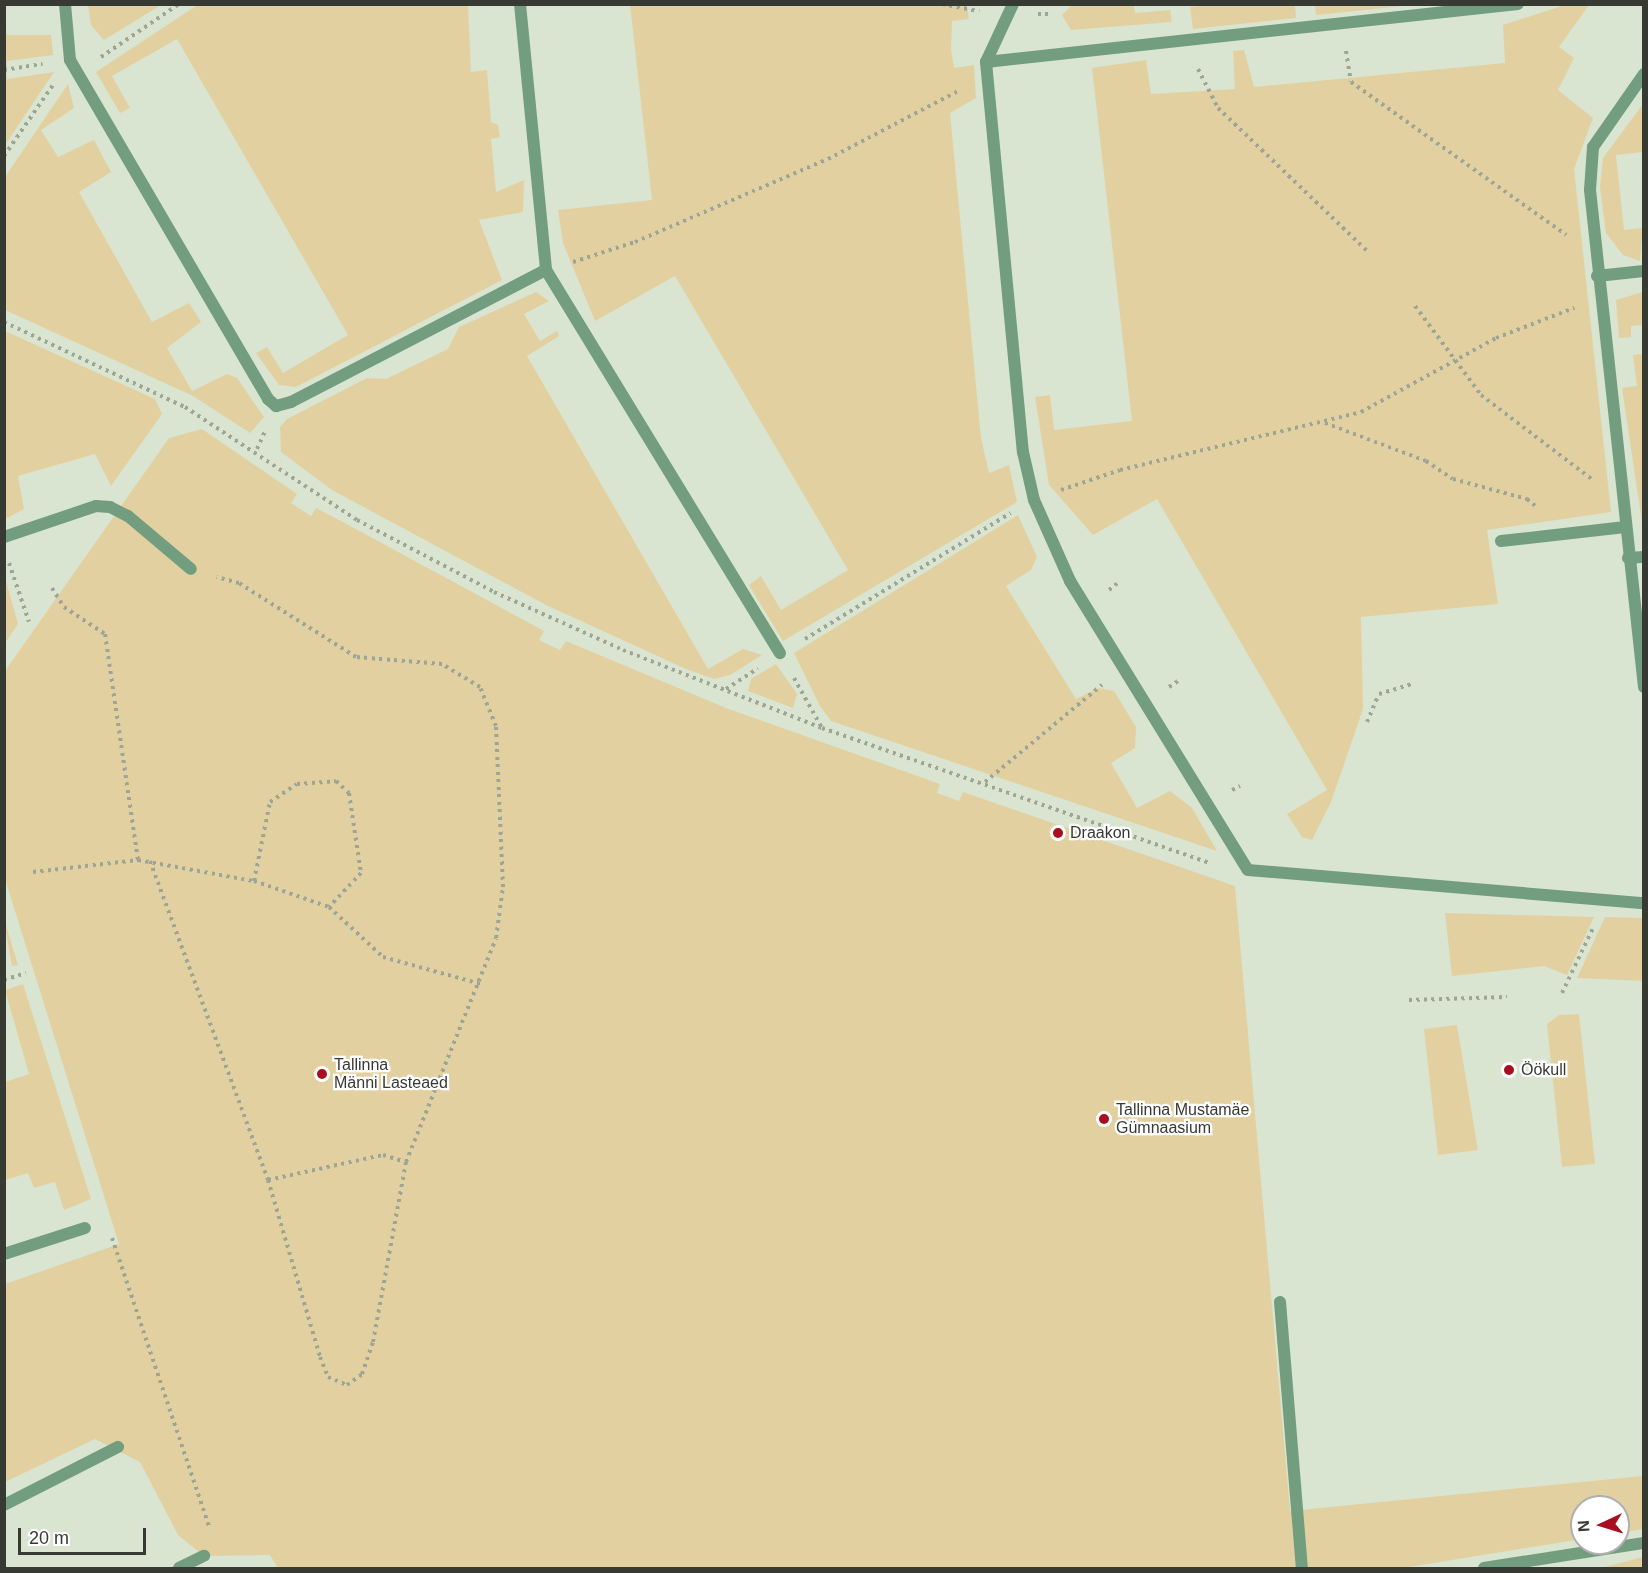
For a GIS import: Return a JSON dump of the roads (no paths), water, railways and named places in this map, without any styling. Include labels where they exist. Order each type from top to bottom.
[{"type":"street","points":[[65,4],[70,60],[276,406],[546,270]]},
{"type":"street","points":[[520,4],[546,270],[780,653]]},
{"type":"street","points":[[1013,4],[986,62],[1023,452],[1034,500],[1070,581],[1248,870],[1644,903]]},
{"type":"street","points":[[986,62],[1518,4]]},
{"type":"street","points":[[1644,74],[1593,147],[1590,190],[1597,276],[1644,687]]},
{"type":"street","points":[[1597,276],[1644,272]]},
{"type":"street","points":[[4,537],[96,506],[110,507],[128,516],[191,569]]},
{"type":"street","points":[[1502,541],[1625,526]]},
{"type":"street","points":[[1628,558],[1644,557]]},
{"type":"street","points":[[4,1254],[85,1228]]},
{"type":"street","points":[[1280,1302],[1302,1569]]},
{"type":"street","points":[[4,1505],[118,1447]]},
{"type":"street","points":[[1484,1569],[1644,1543]]},
{"type":"street","points":[[179,1569],[204,1556]]},
{"type":"place","name":"Draakon","points":[[1058,833]]},
{"type":"place","name":"Öökull","points":[[1509,1070]]},
{"type":"place","name":"Tallinna Männi Lasteaed","points":[[322,1074]]},
{"type":"place","name":"Tallinna Mustamäe Gümnaasium","points":[[1104,1119]]}]
